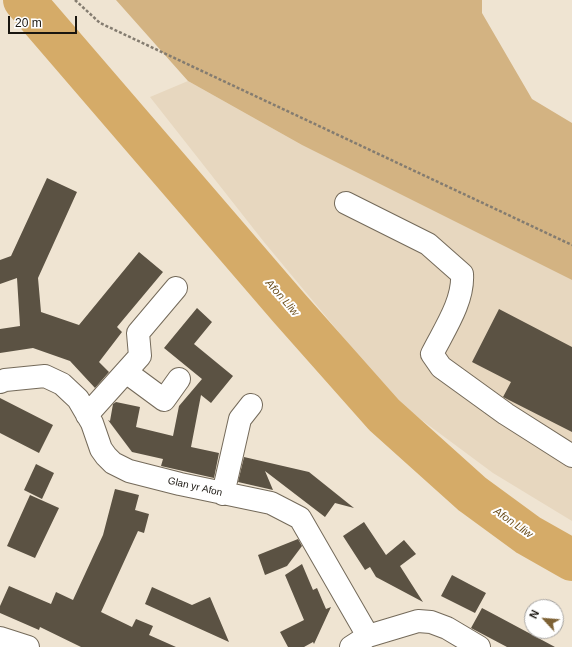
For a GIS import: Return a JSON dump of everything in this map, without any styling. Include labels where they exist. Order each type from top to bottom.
[{"type":"street","points":[[346,203],[428,244],[462,274],[463,284],[457,303],[432,354],[441,367],[506,414],[572,456]]},
{"type":"street","points":[[87,416],[140,356],[138,334],[176,288]]},
{"type":"street","points":[[126,372],[164,400],[179,379]]},
{"type":"street","name":"Glan yr Afon","points":[[0,382],[5,380],[44,376],[62,384],[78,399],[101,449],[113,463],[129,471],[224,494],[271,503],[300,518],[360,641]]},
{"type":"street","points":[[224,494],[240,419],[251,405]]},
{"type":"street","points":[[360,641],[418,621],[431,622],[447,628],[479,647]]},
{"type":"street","points":[[0,638],[28,647]]},
{"type":"path","points":[[75,0],[100,23],[572,245]]},
{"type":"shaded area","points":[[116,0],[482,0],[482,13],[532,99],[572,123],[572,280],[302,145],[188,81]]},
{"type":"shaded area","points":[[188,81],[302,145],[572,280],[572,521],[493,473],[396,401],[264,242],[150,97]]},
{"type":"building","points":[[47,178],[77,192],[38,278],[41,312],[79,325],[139,252],[163,272],[117,327],[122,332],[99,362],[109,372],[95,388],[70,361],[33,348],[0,353],[0,329],[20,326],[17,278],[0,284],[0,260],[11,256]]},
{"type":"building","points":[[197,308],[212,322],[194,344],[233,376],[211,403],[201,395],[191,447],[219,453],[214,478],[161,466],[163,459],[132,452],[108,420],[110,421],[113,404],[116,402],[140,407],[136,427],[173,436],[179,406],[202,379],[164,348]]},
{"type":"building","points":[[499,309],[572,347],[572,432],[503,397],[511,382],[472,362]]},
{"type":"building","points":[[0,398],[53,425],[39,453],[0,433]]},
{"type":"building","points":[[244,457],[309,472],[354,508],[335,503],[325,517],[265,471],[273,490],[238,482]]},
{"type":"building","points":[[36,464],[54,473],[42,499],[24,490]]},
{"type":"building","points":[[115,489],[139,495],[135,510],[149,514],[144,533],[138,531],[101,612],[132,627],[136,619],[153,626],[149,635],[176,647],[81,647],[40,627],[39,630],[0,613],[0,606],[9,586],[51,604],[56,592],[73,600],[103,535]]},
{"type":"building","points":[[30,495],[59,508],[35,558],[7,546]]},
{"type":"building","points":[[364,522],[386,555],[404,540],[416,554],[400,566],[423,602],[376,577],[370,567],[365,570],[343,536]]},
{"type":"building","points":[[298,539],[302,546],[287,566],[265,575],[258,555]]},
{"type":"building","points":[[302,564],[313,590],[317,588],[326,609],[331,607],[314,644],[313,642],[304,647],[288,647],[280,632],[304,620],[285,575]]},
{"type":"building","points":[[452,575],[486,593],[475,613],[441,596]]},
{"type":"building","points":[[152,587],[192,605],[210,597],[229,642],[145,604]]},
{"type":"building","points":[[482,608],[524,630],[524,639],[540,639],[555,647],[507,647],[471,628]]},
{"type":"waterway","name":"Afon Lliw","points":[[24,0],[290,309],[384,415],[472,494],[528,535],[572,560]]}]
